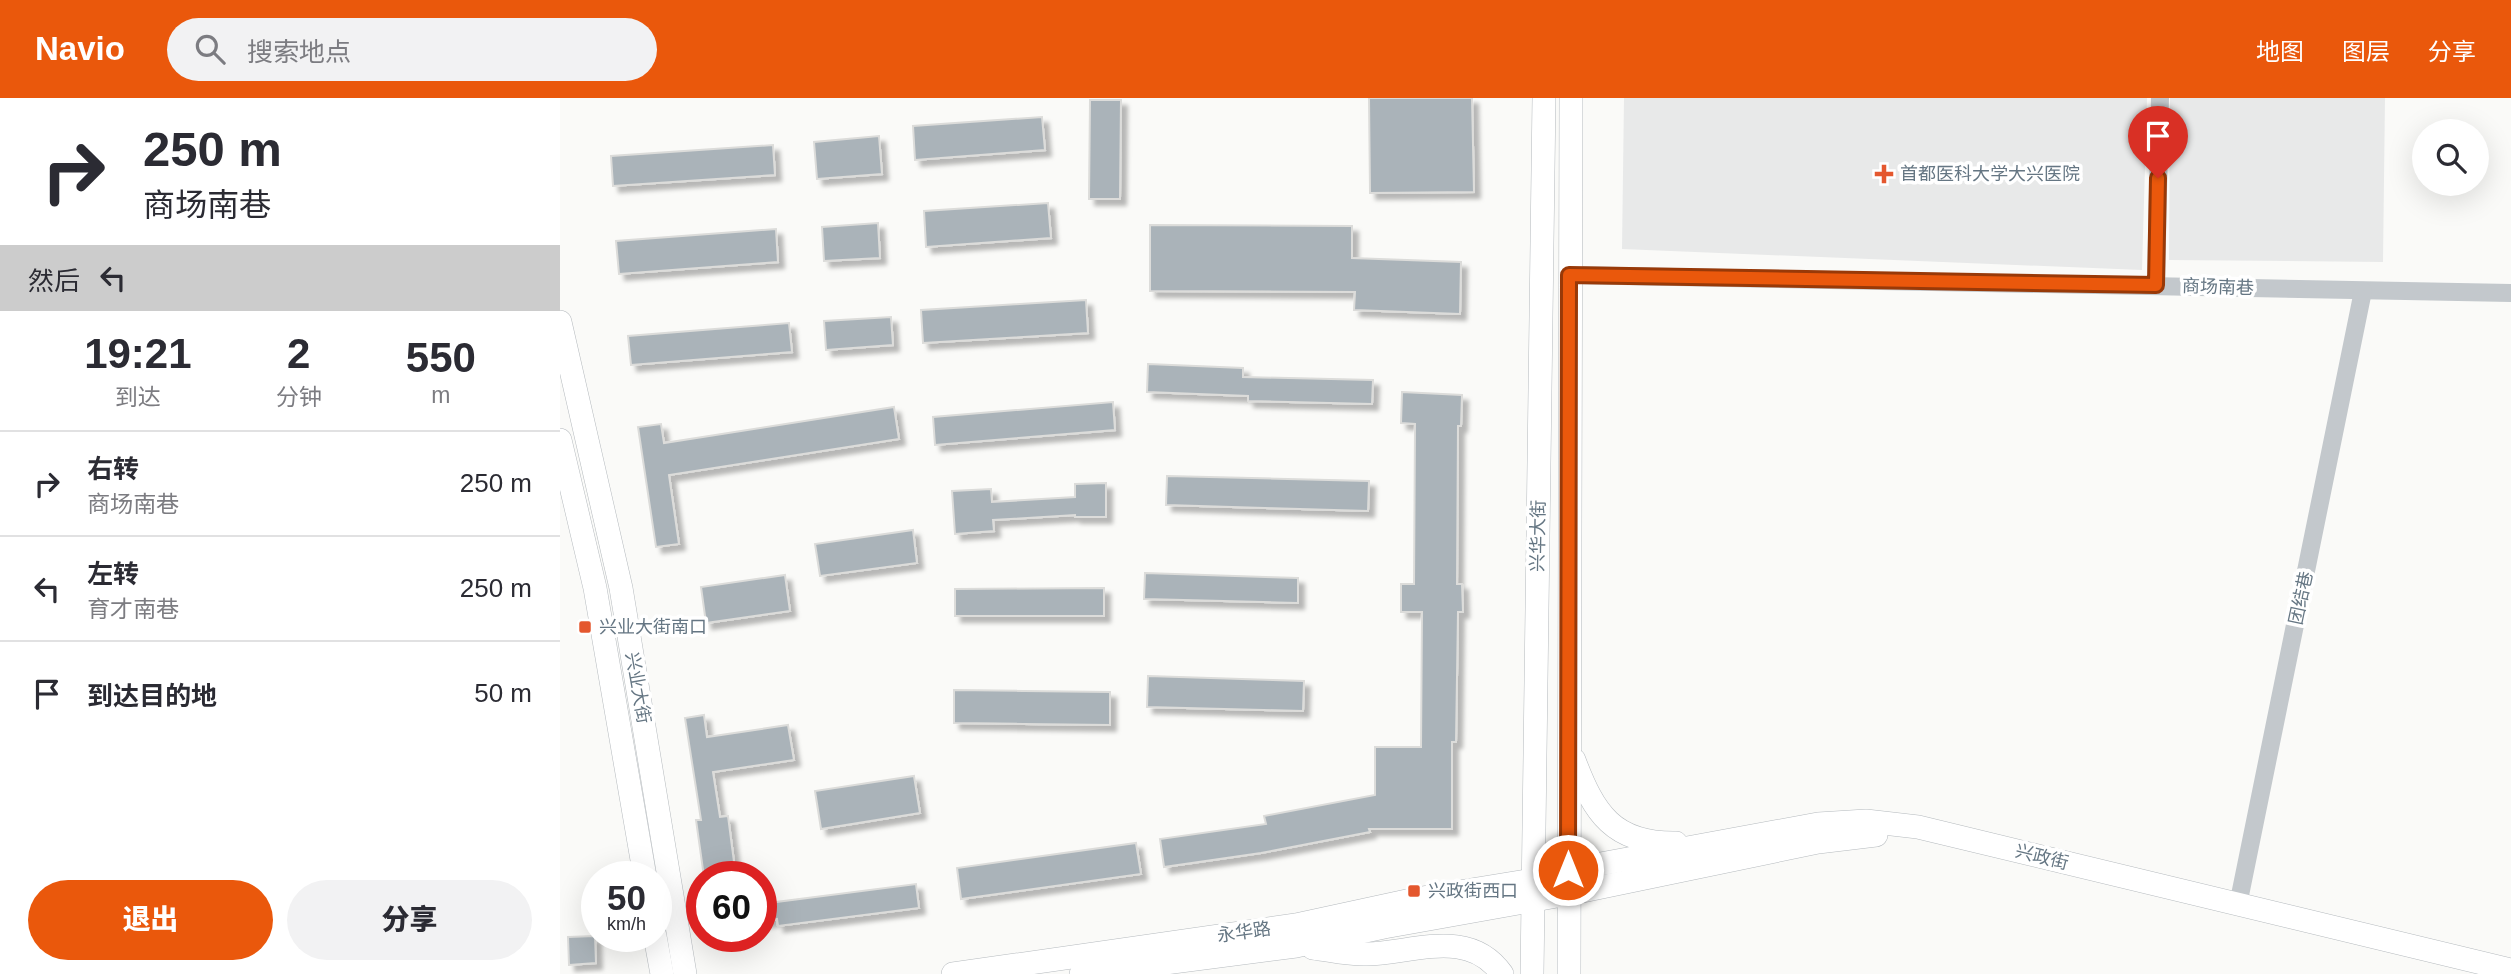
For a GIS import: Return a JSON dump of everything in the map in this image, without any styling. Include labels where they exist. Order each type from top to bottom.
[{"type":"main road","name":"兴华大街","points":[[1532,974],[1544,98]]},
{"type":"main road","name":"兴华大街","points":[[1569,974],[1571,98]]},
{"type":"main road","name":"兴业大街","points":[[560,322],[621,588],[685,974]]},
{"type":"main road","name":"兴业大街","points":[[560,440],[595,588],[642,861]]},
{"type":"main road","points":[[1569,745],[1595,809],[1611,824],[1635,838],[1667,844],[1714,843]]},
{"type":"main road","name":"兴政街","points":[[1533,891],[1568,870],[1818,824],[1866,821],[1892,823],[1918,827],[2511,970]]},
{"type":"main road","name":"兴政街","points":[[1533,891],[1568,894],[1818,842],[1867,835],[1916,837],[2486,974]]},
{"type":"main road","name":"永华路","points":[[1081,974],[1296,946],[1533,891]]},
{"type":"main road","name":"永华路","points":[[953,974],[1296,925],[1416,899],[1533,891]]},
{"type":"main road","points":[[1296,946],[1365,954],[1451,944],[1471,949],[1489,959],[1502,974]]},
{"type":"main road","points":[[658,952],[662,974]]},
{"type":"street","points":[[2156,285],[2160,98]]},
{"type":"street","name":"商场南巷","points":[[1569,275],[2511,293]]},
{"type":"street","name":"团结巷","points":[[2238,905],[2363,291]]},
{"type":"shaded area","name":"首都医科大学大兴医院","points":[[1624,98],[2147,98],[2142,270],[1622,249]]},
{"type":"shaded area","points":[[2170,98],[2385,98],[2383,262],[2169,260]]},
{"type":"building","points":[[1369,98],[1472,98],[1474,192],[1370,193]]},
{"type":"building","points":[[1090,100],[1121,100],[1120,199],[1089,199]]},
{"type":"building","points":[[1042,117],[1045,150],[915,160],[913,126]]},
{"type":"building","points":[[879,136],[882,174],[817,179],[814,142]]},
{"type":"building","points":[[773,145],[775,175],[613,186],[611,156]]},
{"type":"building","points":[[1048,203],[1051,238],[926,247],[924,211]]},
{"type":"building","points":[[878,223],[880,258],[824,261],[822,227]]},
{"type":"building","points":[[1150,225],[1352,226],[1352,258],[1461,262],[1460,314],[1354,310],[1355,292],[1150,291]]},
{"type":"building","points":[[776,229],[778,262],[619,274],[616,241]]},
{"type":"building","points":[[1086,300],[1088,333],[923,343],[921,310]]},
{"type":"building","points":[[891,317],[893,345],[826,350],[824,321]]},
{"type":"building","points":[[789,323],[792,352],[631,365],[628,336]]},
{"type":"building","points":[[1148,364],[1243,368],[1243,377],[1373,380],[1372,404],[1248,401],[1248,396],[1147,392]]},
{"type":"building","points":[[1402,392],[1462,395],[1461,426],[1458,426],[1457,584],[1462,584],[1463,612],[1458,612],[1456,742],[1452,742],[1452,829],[1369,829],[1370,832],[1261,853],[1164,867],[1160,839],[1266,824],[1264,816],[1375,795],[1375,747],[1421,747],[1422,612],[1401,612],[1401,584],[1414,584],[1415,424],[1401,423]]},
{"type":"building","points":[[1113,402],[1115,430],[935,445],[933,417]]},
{"type":"building","points":[[894,407],[899,439],[669,475],[679,544],[656,547],[638,427],[661,424],[664,443]]},
{"type":"building","points":[[1167,476],[1369,481],[1368,511],[1166,505]]},
{"type":"building","points":[[1106,483],[1106,517],[1075,515],[993,520],[994,531],[955,534],[952,491],[991,489],[992,502],[1075,497],[1075,484]]},
{"type":"building","points":[[913,530],[917,563],[820,576],[815,544]]},
{"type":"building","points":[[1145,573],[1298,578],[1298,603],[1144,599]]},
{"type":"building","points":[[785,575],[790,611],[706,623],[701,587]]},
{"type":"building","points":[[1104,588],[1104,616],[955,616],[955,589]]},
{"type":"building","points":[[1148,676],[1304,681],[1303,711],[1147,707]]},
{"type":"building","points":[[954,690],[1110,692],[1110,725],[954,723]]},
{"type":"building","points":[[704,715],[707,737],[788,725],[794,760],[713,772],[720,817],[728,816],[734,861],[702,861],[696,820],[701,820],[685,718]]},
{"type":"building","points":[[914,776],[920,813],[821,829],[815,791]]},
{"type":"building","points":[[1136,843],[1141,874],[961,899],[957,868]]},
{"type":"building","points":[[916,884],[919,908],[778,926],[777,902]]},
{"type":"building","points":[[568,937],[581,937],[581,952],[596,952],[596,963],[569,965]]},
{"type":"place","name":"首都医科大学大兴医院","points":[[1884,174]]},
{"type":"place","name":"兴业大街南口","points":[[585,627]]},
{"type":"place","name":"兴政街西口","points":[[1414,891]]},
{"type":"route","points":[[1568,870],[1569,275],[2156,285],[2158,178]]}]
